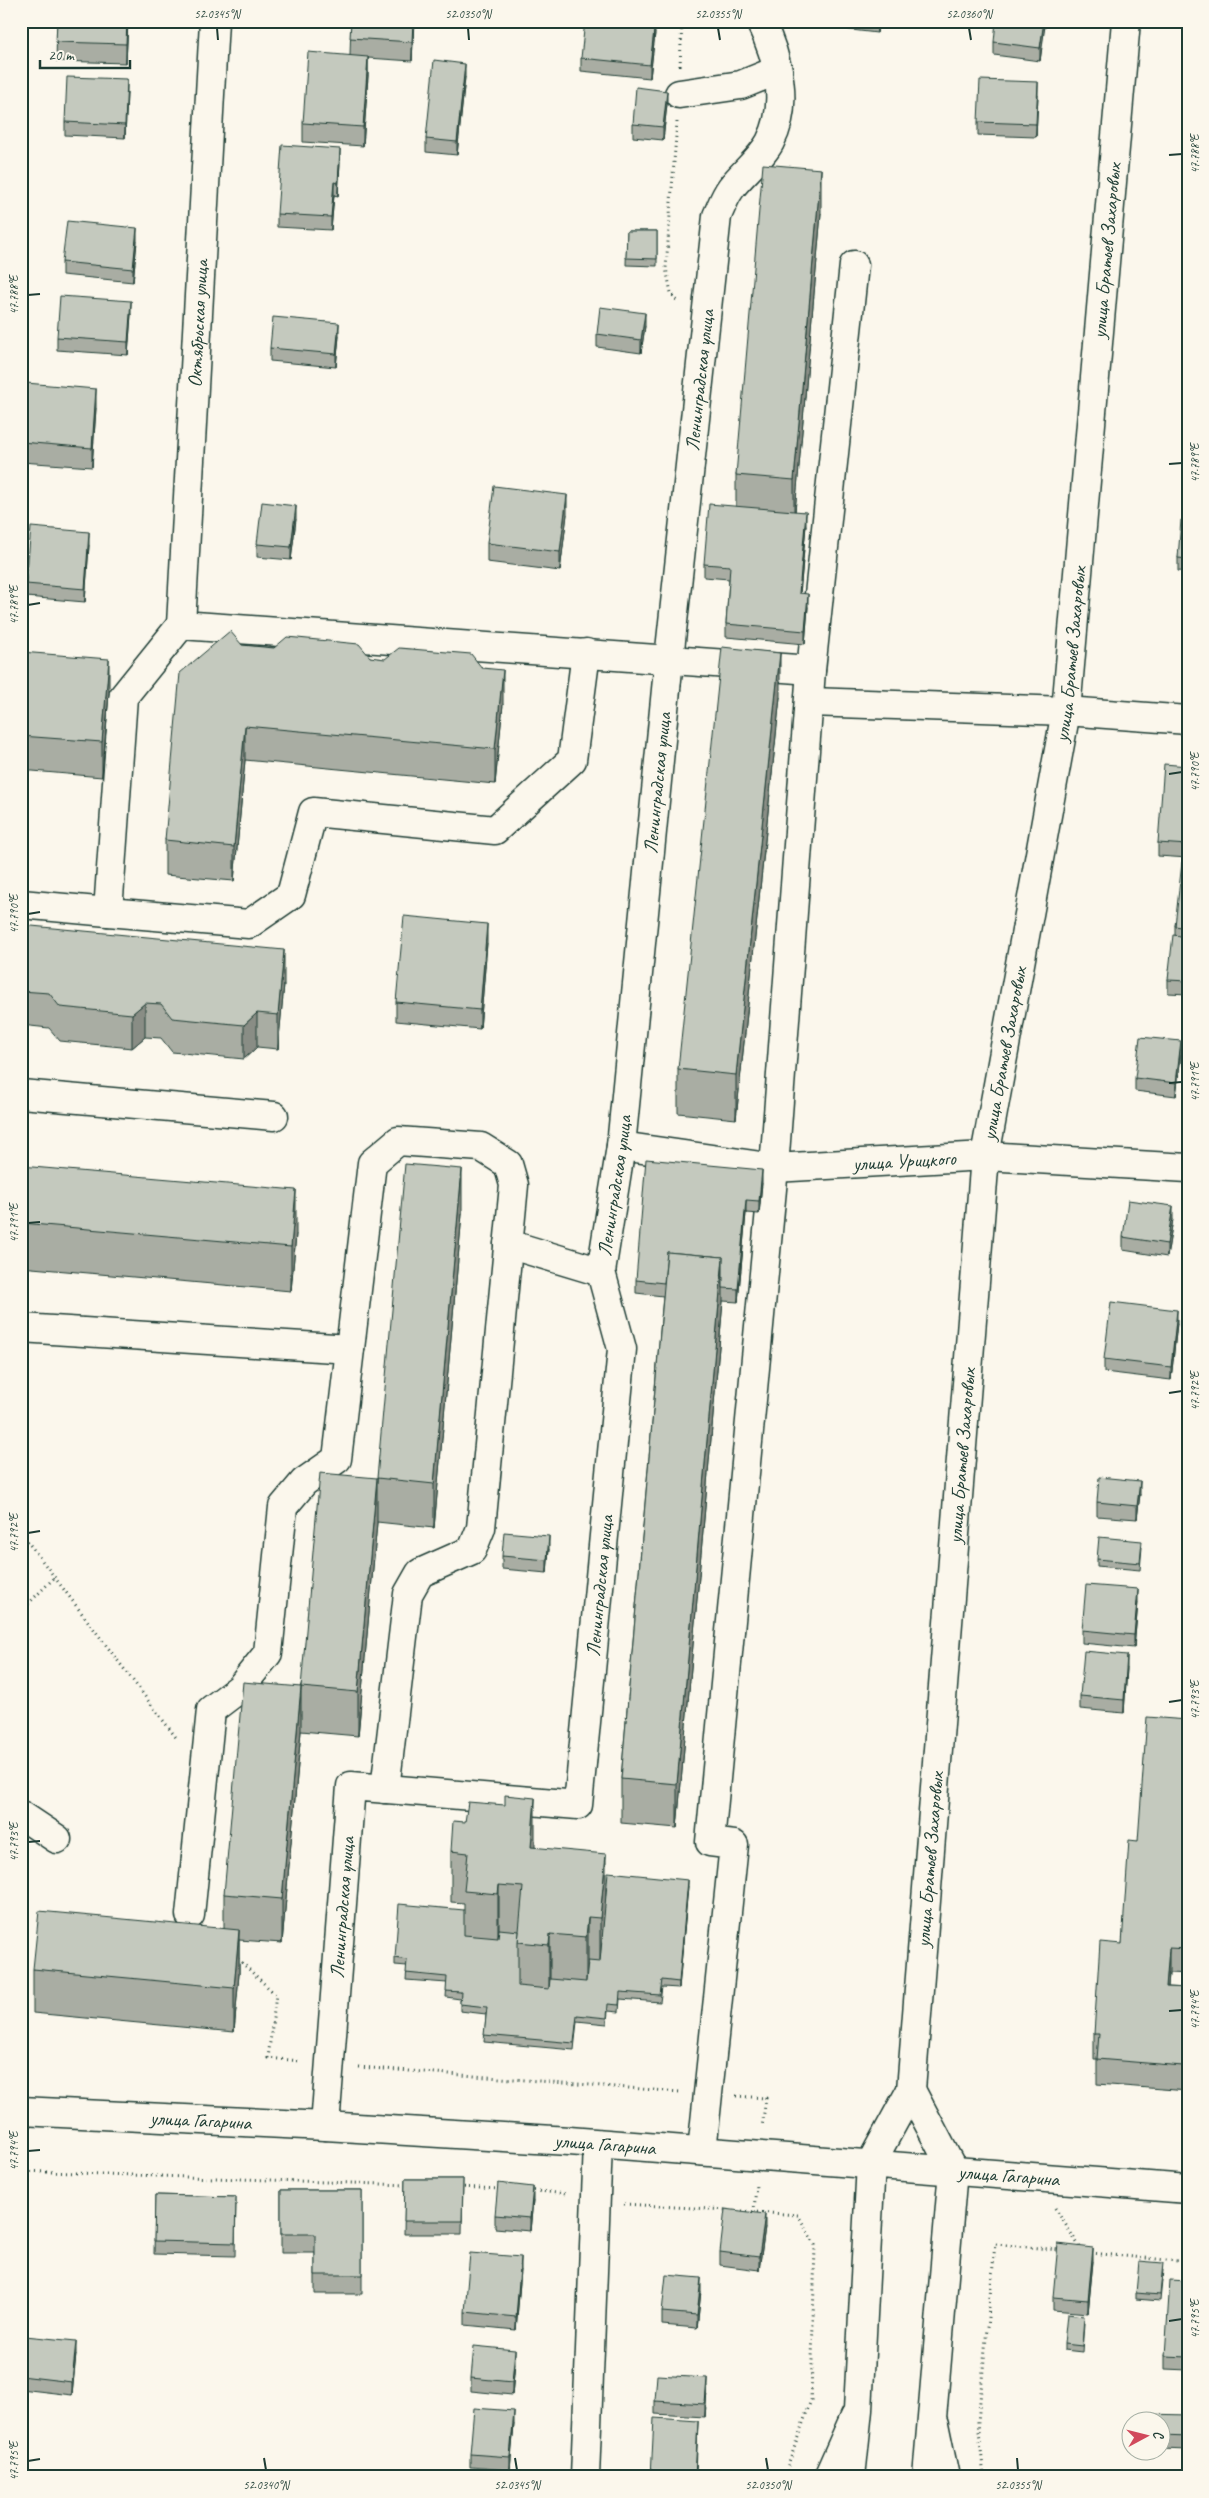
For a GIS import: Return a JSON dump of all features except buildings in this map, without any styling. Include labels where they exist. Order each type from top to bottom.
[{"type":"main road","name":"Октябрьская улица","points":[[181,625],[214,21]]},
{"type":"main road","name":"Ленинградская улица","points":[[325,2126],[351,1786],[578,1805],[622,1350],[601,1272],[622,1146],[669,659],[717,216],[729,190],[770,142],[780,112],[778,70],[770,40],[760,21]]},
{"type":"main road","name":"улица Братьев Захаровых","points":[[871,2163],[911,2090],[985,1156],[1066,711],[1126,21]]},
{"type":"main road","points":[[679,94],[741,84],[778,70]]},
{"type":"main road","points":[[702,2150],[734,1845],[710,1842],[774,1168],[811,670],[854,265]]},
{"type":"main road","points":[[108,912],[123,696],[181,625],[811,670]]},
{"type":"main road","points":[[21,904],[249,924],[291,896],[313,812],[495,830],[572,760],[586,653]]},
{"type":"main road","points":[[810,702],[1066,711],[1188,720]]},
{"type":"main road","points":[[21,1094],[274,1116]]},
{"type":"main road","points":[[190,1915],[211,1710],[240,1688],[268,1653],[283,1507],[304,1482],[338,1459],[372,1163],[398,1141],[481,1147],[508,1164],[514,1185],[481,1528],[472,1550],[420,1573],[408,1594],[385,1789]]},
{"type":"main road","name":"улица Урицкого","points":[[622,1146],[774,1168],[985,1156],[1188,1168]]},
{"type":"main road","points":[[508,1244],[601,1272]]},
{"type":"main road","points":[[21,1328],[350,1348]]},
{"type":"main road","points":[[21,1815],[56,1839]]},
{"type":"main road","points":[[911,2090],[953,2170],[927,2477]]},
{"type":"main road","name":"улица Гагарина","points":[[21,2111],[325,2126],[702,2150],[1188,2189]]},
{"type":"main road","points":[[585,2477],[598,2144]]},
{"type":"main road","points":[[851,2477],[858,2410],[871,2163]]},
{"type":"main road","points":[[828,2477],[858,2410]]},
{"type":"main road","points":[[933,2418],[945,2477]]},
{"type":"path","points":[[682,21],[679,94],[666,268],[671,293],[704,334]]},
{"type":"path","points":[[21,1533],[204,1775]]},
{"type":"path","points":[[21,1611],[55,1577]]},
{"type":"path","points":[[233,1955],[276,1995],[268,2058],[766,2098],[762,2131]]},
{"type":"path","points":[[21,2171],[412,2185]]},
{"type":"path","points":[[754,2212],[756,2184]]},
{"type":"path","points":[[452,2187],[502,2189]]},
{"type":"path","points":[[522,2190],[561,2191],[595,2204],[657,2205],[798,2215],[815,2245],[811,2400],[784,2477]]},
{"type":"path","points":[[1053,2206],[1083,2252]]},
{"type":"path","points":[[984,2477],[978,2422],[994,2244],[1063,2250]]},
{"type":"path","points":[[1073,2251],[1188,2262]]}]
